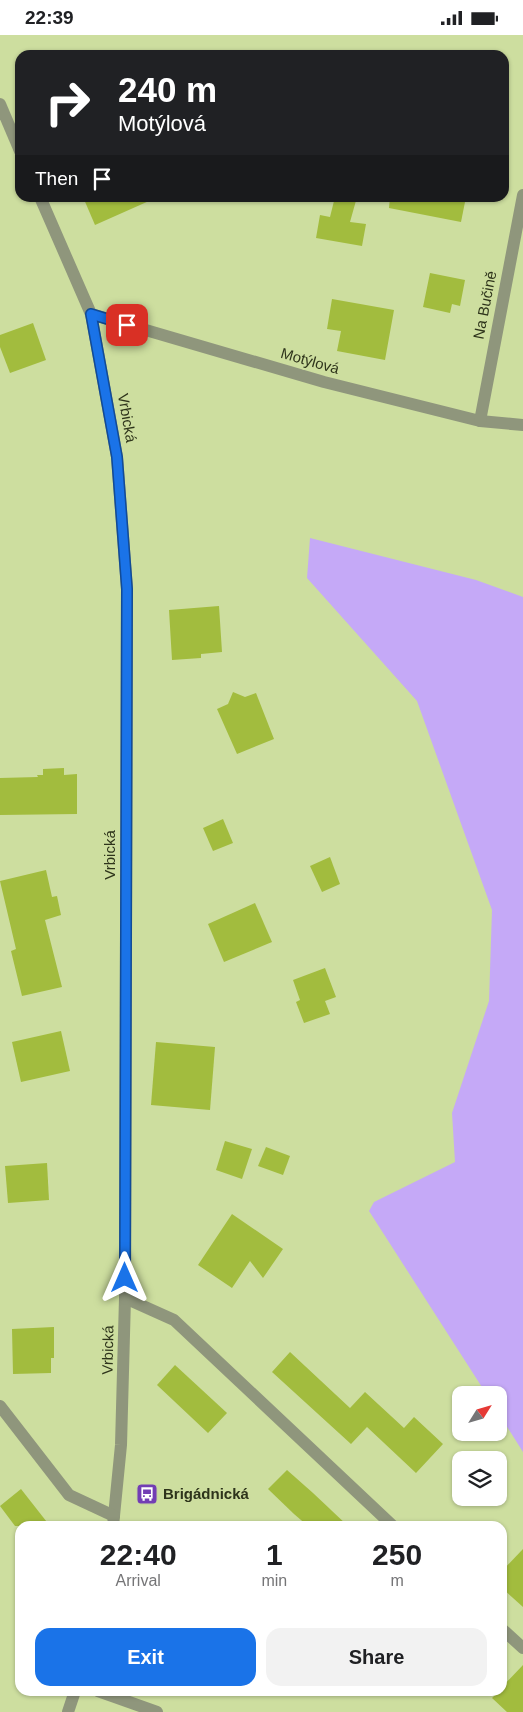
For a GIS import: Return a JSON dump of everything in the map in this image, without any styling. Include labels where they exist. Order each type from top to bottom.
[{"type":"street","points":[[0,104],[15,139]]},
{"type":"street","name":"Na Bučině","points":[[480,421],[523,195]]},
{"type":"street","name":"Vrbická","points":[[42,202],[91,314],[117,457],[127,589],[125,1298],[121,1445],[114,1521]]},
{"type":"street","name":"Motýlová","points":[[91,314],[324,382],[480,421],[523,425]]},
{"type":"street","points":[[125,1298],[174,1320],[388,1521]]},
{"type":"street","points":[[0,1406],[68,1495],[114,1521]]},
{"type":"street","points":[[507,1634],[523,1648]]},
{"type":"street","points":[[68,1712],[73,1696]]},
{"type":"street","points":[[112,1696],[157,1712]]},
{"type":"shaded area","points":[[310,538],[476,580],[523,597],[523,1452],[508,1428],[508,1386],[481,1386],[369,1211],[374,1202],[455,1162],[452,1113],[489,1001],[492,910],[417,701],[307,578]]},
{"type":"building","points":[[85,202],[147,202],[95,225]]},
{"type":"building","points":[[334,202],[356,202],[350,222],[366,224],[362,246],[316,238],[320,215],[330,217]]},
{"type":"building","points":[[390,202],[465,202],[461,222],[389,208]]},
{"type":"building","points":[[430,273],[465,280],[460,306],[452,304],[450,313],[423,307]]},
{"type":"building","points":[[332,299],[394,310],[385,360],[337,351],[341,331],[327,329]]},
{"type":"building","points":[[33,323],[46,360],[10,373],[0,347],[0,335]]},
{"type":"building","points":[[219,606],[222,652],[201,654],[201,658],[172,660],[169,610]]},
{"type":"building","points":[[233,692],[245,697],[256,693],[274,739],[237,754],[217,709],[228,704]]},
{"type":"building","points":[[64,768],[64,775],[77,774],[77,814],[0,815],[0,778],[38,777],[37,775],[43,775],[43,769]]},
{"type":"building","points":[[223,819],[233,843],[213,851],[203,828]]},
{"type":"building","points":[[330,857],[340,884],[322,892],[310,866]]},
{"type":"building","points":[[46,870],[52,897],[57,896],[61,915],[45,920],[62,987],[22,996],[11,951],[16,949],[0,881]]},
{"type":"building","points":[[255,903],[272,942],[224,962],[208,924]]},
{"type":"building","points":[[325,968],[336,997],[325,1001],[330,1014],[304,1023],[296,1002],[300,1000],[293,980]]},
{"type":"building","points":[[61,1031],[70,1071],[21,1082],[12,1042]]},
{"type":"building","points":[[156,1042],[215,1047],[210,1110],[151,1105]]},
{"type":"building","points":[[225,1141],[252,1149],[242,1179],[216,1170]]},
{"type":"building","points":[[266,1147],[290,1156],[283,1175],[258,1166]]},
{"type":"building","points":[[47,1163],[49,1200],[8,1203],[5,1166]]},
{"type":"building","points":[[232,1214],[283,1249],[263,1278],[250,1261],[232,1288],[198,1265]]},
{"type":"building","points":[[54,1327],[54,1358],[51,1358],[51,1373],[13,1374],[12,1329]]},
{"type":"building","points":[[290,1352],[350,1408],[365,1392],[404,1428],[414,1417],[443,1444],[416,1473],[367,1427],[351,1444],[272,1372]]},
{"type":"building","points":[[175,1365],[227,1413],[208,1433],[157,1385]]},
{"type":"building","points":[[287,1470],[343,1521],[302,1521],[268,1489]]},
{"type":"building","points":[[21,1489],[46,1521],[15,1521],[15,1526],[0,1506]]},
{"type":"building","points":[[523,1549],[523,1607],[507,1593],[507,1566]]},
{"type":"building","points":[[523,1665],[523,1712],[507,1712],[492,1698],[494,1696],[507,1696],[507,1682]]},
{"type":"place","name":"Brigádnická","points":[[147,1494]]},
{"type":"route","points":[[125,1278],[127,589],[117,457],[91,314],[127,325]]}]
